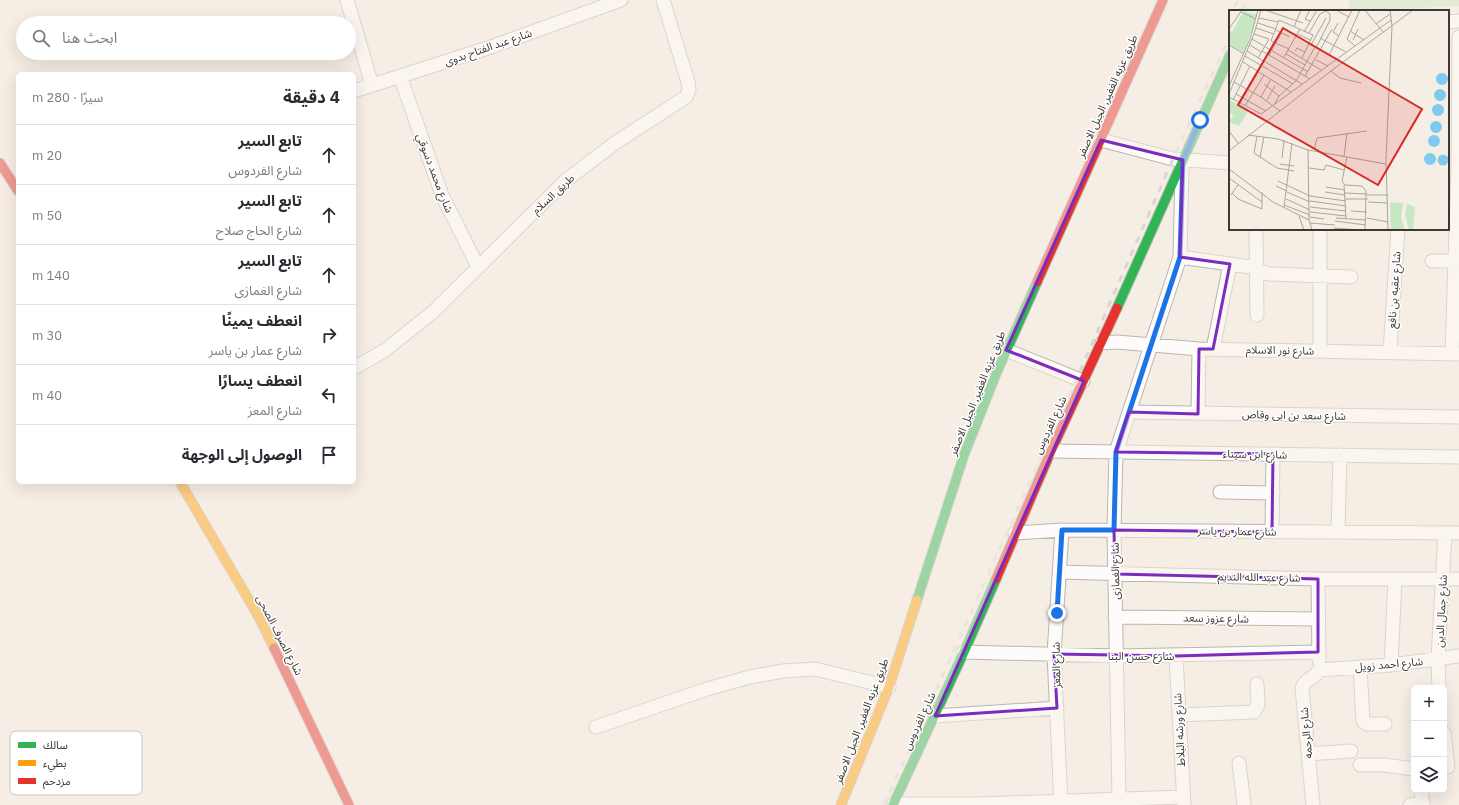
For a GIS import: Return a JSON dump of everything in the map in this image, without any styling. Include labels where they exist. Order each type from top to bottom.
[{"type":"street","points":[[348,0],[353,16]]},
{"type":"street","name":"شارع عبد الفتاح بدوى","points":[[356,90],[488,48],[621,0]]},
{"type":"street","name":"طريق السلام","points":[[356,367],[384,351],[410,332],[433,312],[565,181],[615,142],[686,97],[689,90],[688,82],[663,0]]},
{"type":"street","name":"طريق عزبه الغفير, الجبل الاصفر","points":[[841,805],[889,687],[964,455],[1006,350],[1163,0]]},
{"type":"street","points":[[1449,22],[1459,21]]},
{"type":"street","points":[[356,28],[372,85]]},
{"type":"street","points":[[1456,354],[1455,168],[1459,82],[1459,37]]},
{"type":"street","name":"شارع الفردوس","points":[[893,804],[964,652],[1051,451],[1102,343],[1183,160],[1224,80],[1229,59]]},
{"type":"street","name":"شارع محمد دسوقي","points":[[400,76],[442,195],[478,267]]},
{"type":"street","points":[[1449,83],[1459,82]]},
{"type":"street","points":[[1101,140],[1183,160],[1229,163]]},
{"type":"street","name":"شارع الغمازى","points":[[1114,801],[1116,656],[1114,530],[1116,452],[1180,257],[1183,160]]},
{"type":"street","points":[[0,163],[16,187]]},
{"type":"street","points":[[1256,230],[1257,315]]},
{"type":"street","points":[[1320,230],[1320,351]]},
{"type":"street","name":"شارع عقبه بن نافع","points":[[1390,352],[1398,230]]},
{"type":"street","points":[[1180,257],[1256,269],[1268,274],[1351,277]]},
{"type":"street","points":[[1432,261],[1455,261]]},
{"type":"street","points":[[1213,349],[1230,264]]},
{"type":"street","name":"شارع نور الاسلام","points":[[1102,343],[1117,342],[1150,346],[1200,349],[1456,354]]},
{"type":"street","points":[[1198,414],[1200,349]]},
{"type":"street","points":[[1006,350],[1083,381]]},
{"type":"street","name":"شارع سعد بن ابى وقاص","points":[[1129,412],[1459,417]]},
{"type":"street","name":"شارع ابن سيناء","points":[[1051,451],[1459,457]]},
{"type":"street","points":[[1272,532],[1273,454]]},
{"type":"street","points":[[1338,532],[1340,455]]},
{"type":"street","name":"شارع الصرف الصحى","points":[[181,484],[260,619],[349,805]]},
{"type":"street","points":[[1220,492],[1273,493]]},
{"type":"street","name":"شارع عمار بن ياسر","points":[[1015,533],[1062,530],[1459,533]]},
{"type":"street","name":"شارع المعز","points":[[1061,803],[1054,654],[1062,530]]},
{"type":"street","name":"شارع جمال الدين","points":[[1439,685],[1438,659],[1445,533]]},
{"type":"street","name":"شارع عبد الله النديم","points":[[1060,572],[1318,579],[1459,579]]},
{"type":"street","points":[[1318,579],[1319,670]]},
{"type":"street","points":[[1391,664],[1395,579]]},
{"type":"street","name":"شارع عزوز سعد","points":[[1115,617],[1318,619]]},
{"type":"street","name":"شارع حسن البنا","points":[[964,652],[1116,656],[1318,652]]},
{"type":"street","name":"شارع ورشه البلاط","points":[[1176,656],[1183,801]]},
{"type":"street","name":"شارع احمد زويل","points":[[1319,670],[1459,656]]},
{"type":"street","points":[[1360,667],[1362,721],[1367,724],[1385,724]]},
{"type":"street","points":[[596,727],[707,689],[750,677],[783,671],[815,669],[889,687]]},
{"type":"street","name":"شارع الرحمه","points":[[1313,805],[1302,688],[1306,680],[1315,676],[1319,670]]},
{"type":"street","points":[[1179,715],[1254,712],[1258,705],[1257,684]]},
{"type":"street","points":[[935,716],[1057,708]]},
{"type":"street","points":[[1308,754],[1351,750]]},
{"type":"street","points":[[1447,750],[1450,767]]},
{"type":"street","points":[[1239,763],[1244,805]]},
{"type":"street","points":[[1360,766],[1384,765],[1411,769]]},
{"type":"street","points":[[1419,804],[1421,793]]},
{"type":"street","points":[[893,804],[1183,801]]},
{"type":"highlighted area","points":[[1101,140],[1183,160],[1180,257],[1230,264],[1213,349],[1199,349],[1198,414],[1129,412],[1116,452],[1273,454],[1272,532],[1114,530],[1115,574],[1318,579],[1318,652],[1176,656],[1054,654],[1057,708],[935,716],[1051,451],[1084,381],[1006,350]]},
{"type":"green space","points":[[1349,0],[1459,0],[1459,6],[1349,10]]},
{"type":"railway","points":[[1234,7],[1238,0]]},
{"type":"railway","points":[[1242,10],[1246,0]]},
{"type":"railway","points":[[884,805],[1077,378],[1173,159],[1229,38]]},
{"type":"traffic: fast","points":[[1117,308],[1229,57]]},
{"type":"traffic: fast","points":[[917,600],[964,455],[997,372],[1037,282]]},
{"type":"traffic: fast","points":[[893,805],[996,579]]},
{"type":"traffic: slow","points":[[181,484],[260,619],[274,648]]},
{"type":"traffic: slow","points":[[841,805],[889,687],[917,600]]},
{"type":"traffic: jam","points":[[1037,282],[1163,0]]},
{"type":"traffic: jam","points":[[0,163],[16,188]]},
{"type":"traffic: jam","points":[[996,579],[1051,451],[1117,308]]},
{"type":"traffic: jam","points":[[274,648],[349,805]]},
{"type":"route","points":[[1057,613],[1062,530],[1114,530],[1115,456],[1180,257],[1183,160],[1200,120]]}]
